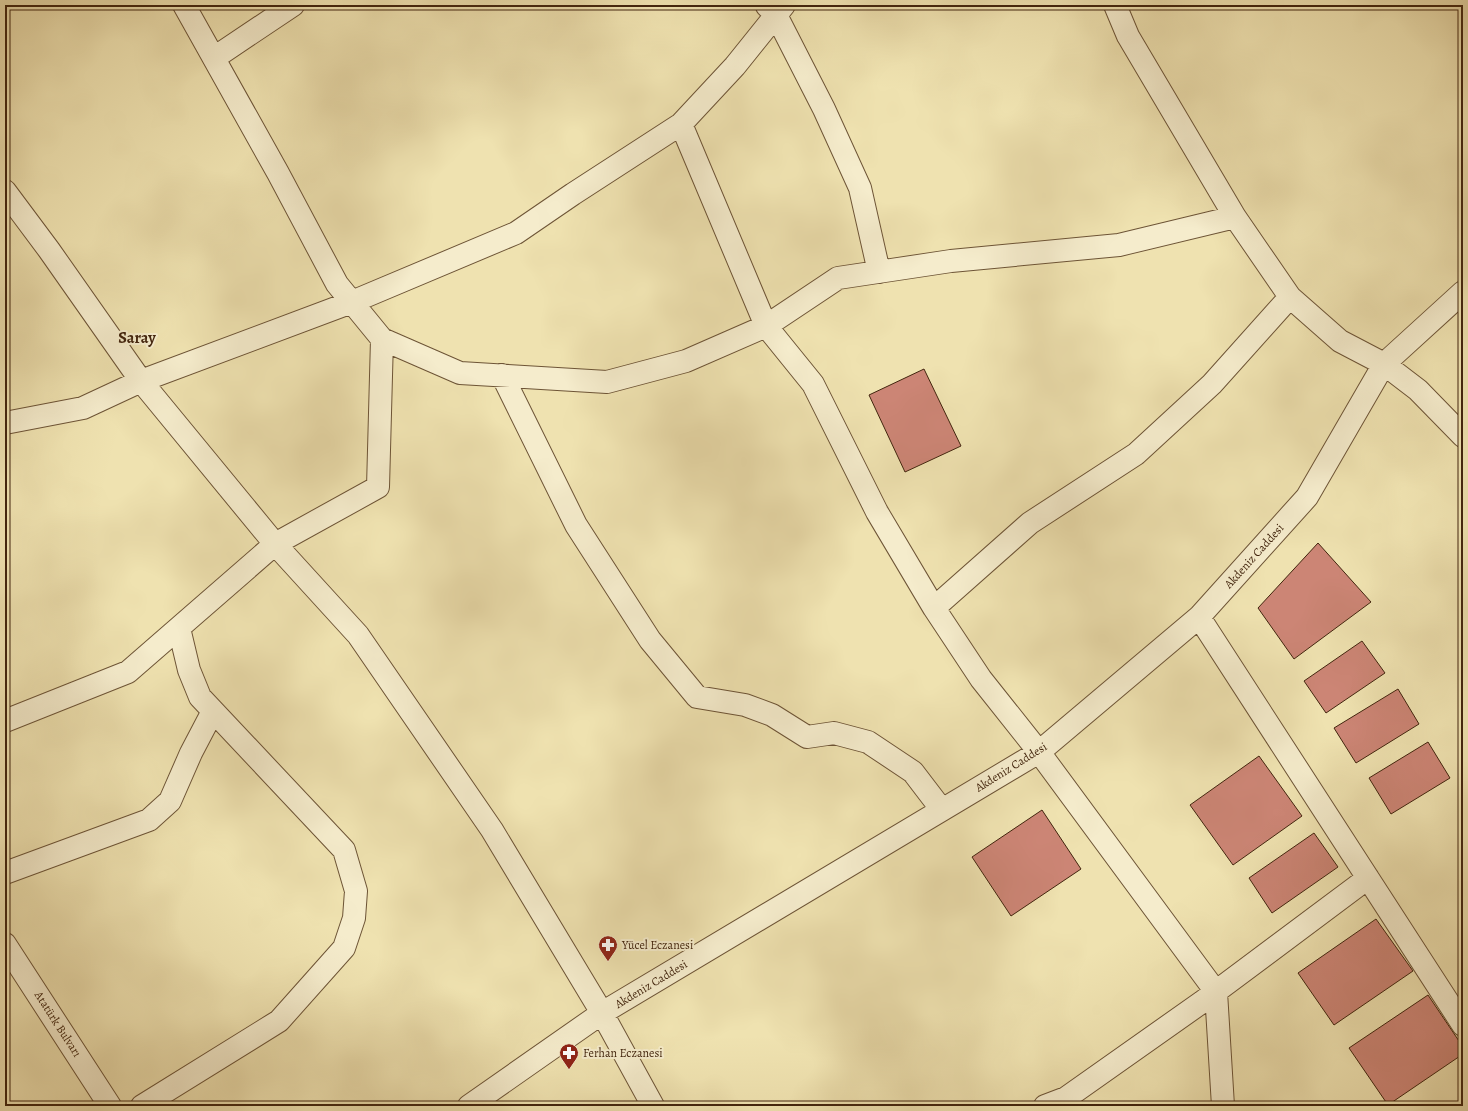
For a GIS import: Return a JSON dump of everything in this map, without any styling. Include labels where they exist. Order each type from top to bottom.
[{"type":"street","points":[[184,5],[278,173],[337,284],[382,339],[460,373],[607,382],[686,362],[766,326],[838,278],[951,261],[1119,245],[1235,217]]},
{"type":"street","points":[[214,58],[293,5]]},
{"type":"street","points":[[1115,5],[1128,36],[1235,217],[1290,297],[1340,341],[1384,364],[1418,390],[1463,436]]},
{"type":"street","points":[[775,8],[860,188],[879,272]]},
{"type":"street","points":[[5,423],[83,408],[141,382],[352,302],[516,234],[573,194],[681,124],[736,66],[775,8]]},
{"type":"street","points":[[681,124],[766,326],[813,384],[877,512],[934,608],[981,679],[1039,752],[1216,992],[1223,1106]]},
{"type":"street","points":[[5,191],[49,250],[141,382],[274,544],[358,635],[492,830],[602,1014],[653,1106]]},
{"type":"street","name":"Akdeniz Caddesi","points":[[469,1106],[602,1014],[1039,752],[1199,617],[1307,497],[1384,364],[1463,292]]},
{"type":"street","points":[[934,608],[1030,523],[1136,454],[1212,384],[1290,297]]},
{"type":"street","points":[[5,721],[128,672],[274,544],[378,487],[382,339]]},
{"type":"street","points":[[502,375],[576,525],[650,640],[697,697],[745,705],[772,715],[806,737],[834,732],[868,742],[913,772],[942,810]]},
{"type":"street","points":[[1199,617],[1463,1025]]},
{"type":"street","points":[[142,1106],[279,1021],[344,948],[354,918],[356,891],[344,850],[200,697],[189,670],[179,628]]},
{"type":"street","points":[[5,873],[149,820],[170,801],[191,753],[213,711]]},
{"type":"street","points":[[1045,1106],[1066,1098],[1216,992],[1368,878]]},
{"type":"street","name":"Atatürk Bulvarı","points":[[5,944],[12,969],[110,1106]]},
{"type":"building","points":[[924,369],[961,446],[905,472],[869,395]]},
{"type":"building","points":[[1318,543],[1371,602],[1294,659],[1258,608]]},
{"type":"building","points":[[1362,641],[1385,673],[1326,713],[1304,681]]},
{"type":"building","points":[[1398,689],[1419,724],[1356,763],[1334,728]]},
{"type":"building","points":[[1428,742],[1450,778],[1391,814],[1369,778]]},
{"type":"building","points":[[1259,756],[1302,816],[1233,865],[1190,805]]},
{"type":"building","points":[[1042,810],[1081,869],[1011,916],[972,857]]},
{"type":"building","points":[[1314,833],[1338,867],[1272,913],[1249,878]]},
{"type":"building","points":[[1376,919],[1413,971],[1334,1025],[1298,973]]},
{"type":"building","points":[[1428,995],[1463,1047],[1463,1054],[1388,1105],[1349,1048]]},
{"type":"place","name":"Yücel Eczanesi","points":[[608,962]]},
{"type":"place","name":"Ferhan Eczanesi","points":[[569,1070]]},
{"type":"district","name":"Saray","points":[[137,338]]}]
